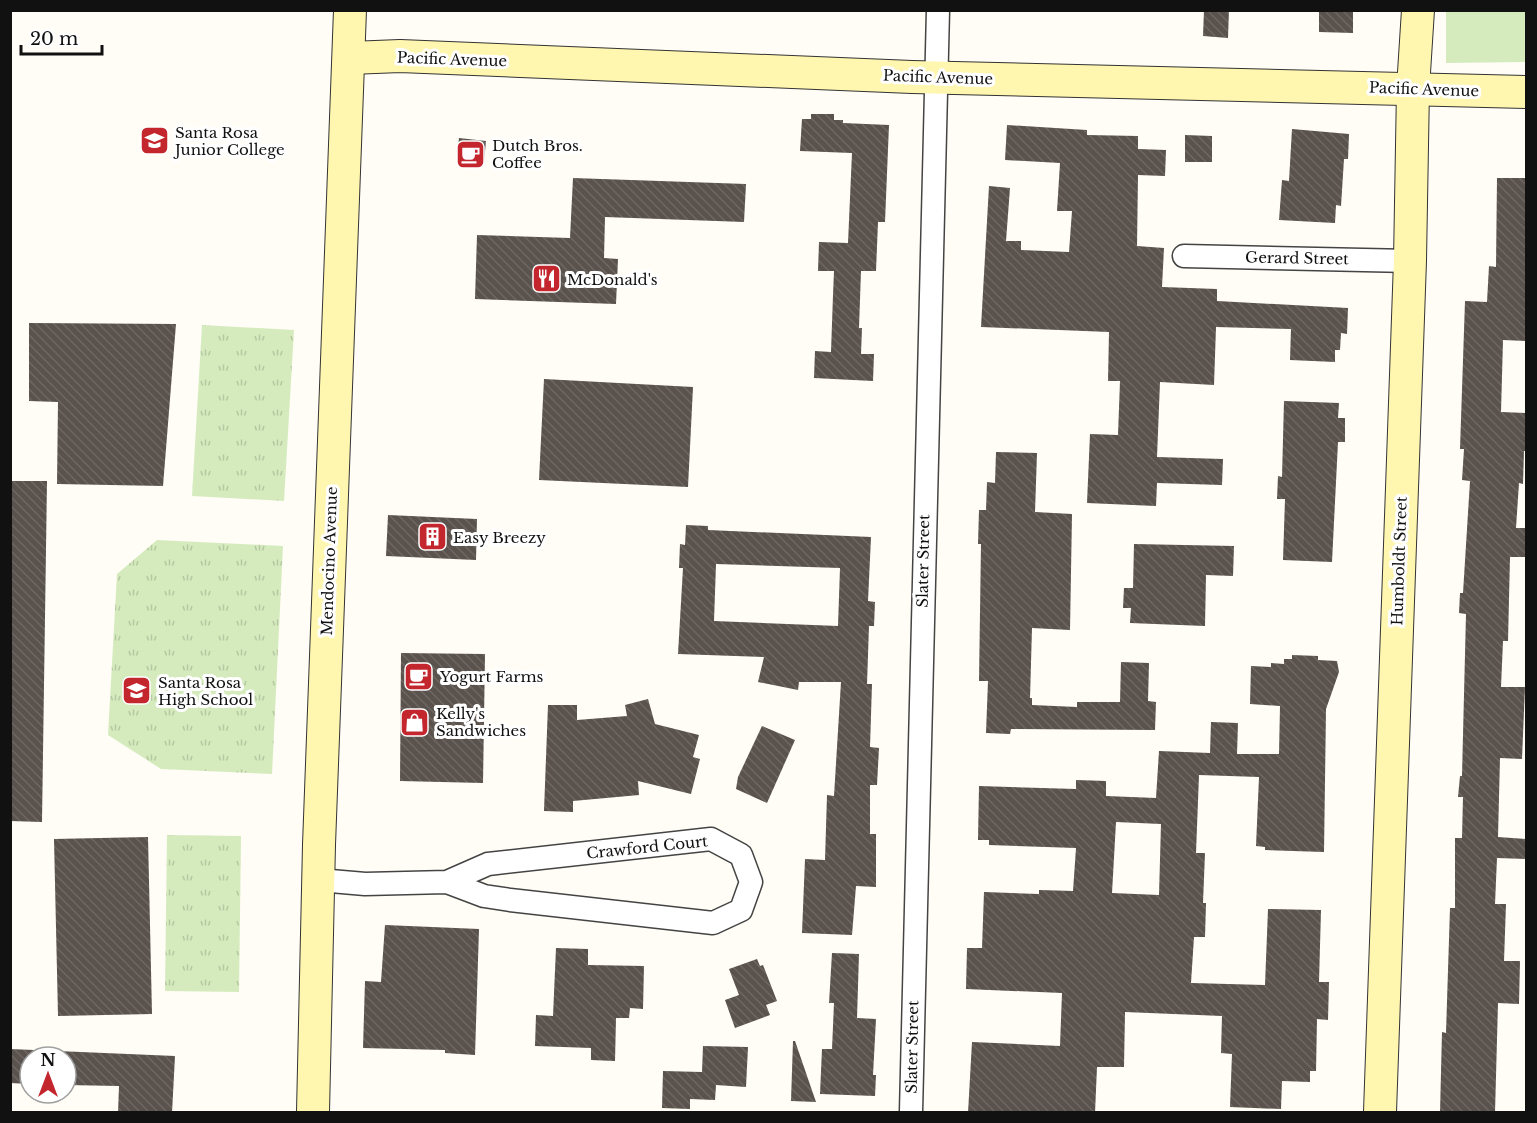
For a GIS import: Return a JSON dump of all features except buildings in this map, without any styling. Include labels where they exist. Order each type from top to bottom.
[{"type":"street","name":"Mendocino Avenue","points":[[313,1113],[329,542],[338,403],[350,10]]},
{"type":"street","name":"Slater Street","points":[[910,1113],[934,77],[938,10]]},
{"type":"street","name":"Humboldt Street","points":[[1380,1113],[1410,261],[1413,88],[1418,10]]},
{"type":"street","name":"Pacific Avenue","points":[[350,58],[400,56],[934,77],[1527,92]]},
{"type":"street","name":"Gerard Street","points":[[1184,256],[1410,261]]},
{"type":"street","name":"Crawford Court","points":[[319,880],[365,884],[447,882],[484,896],[713,923],[741,910],[750,882],[741,855],[711,839],[488,864],[447,882]]},
{"type":"green space","points":[[1446,11],[1526,11],[1526,62],[1446,63]]},
{"type":"green space","points":[[202,325],[294,330],[284,501],[192,496]]},
{"type":"green space","points":[[157,540],[283,546],[272,774],[161,769],[108,735],[117,574]]},
{"type":"green space","points":[[167,835],[241,836],[239,992],[165,991]]},
{"type":"place","name":"Santa Rosa Junior College","points":[[154,141]]},
{"type":"place","name":"Dutch Bros. Coffee","points":[[471,154]]},
{"type":"place","name":"McDonald's","points":[[546,279]]},
{"type":"place","name":"Easy Breezy","points":[[432,537]]},
{"type":"place","name":"Yogurt Farms","points":[[419,676]]},
{"type":"place","name":"Santa Rosa High School","points":[[137,691]]},
{"type":"place","name":"Kelly's Sandwiches","points":[[415,722]]}]
